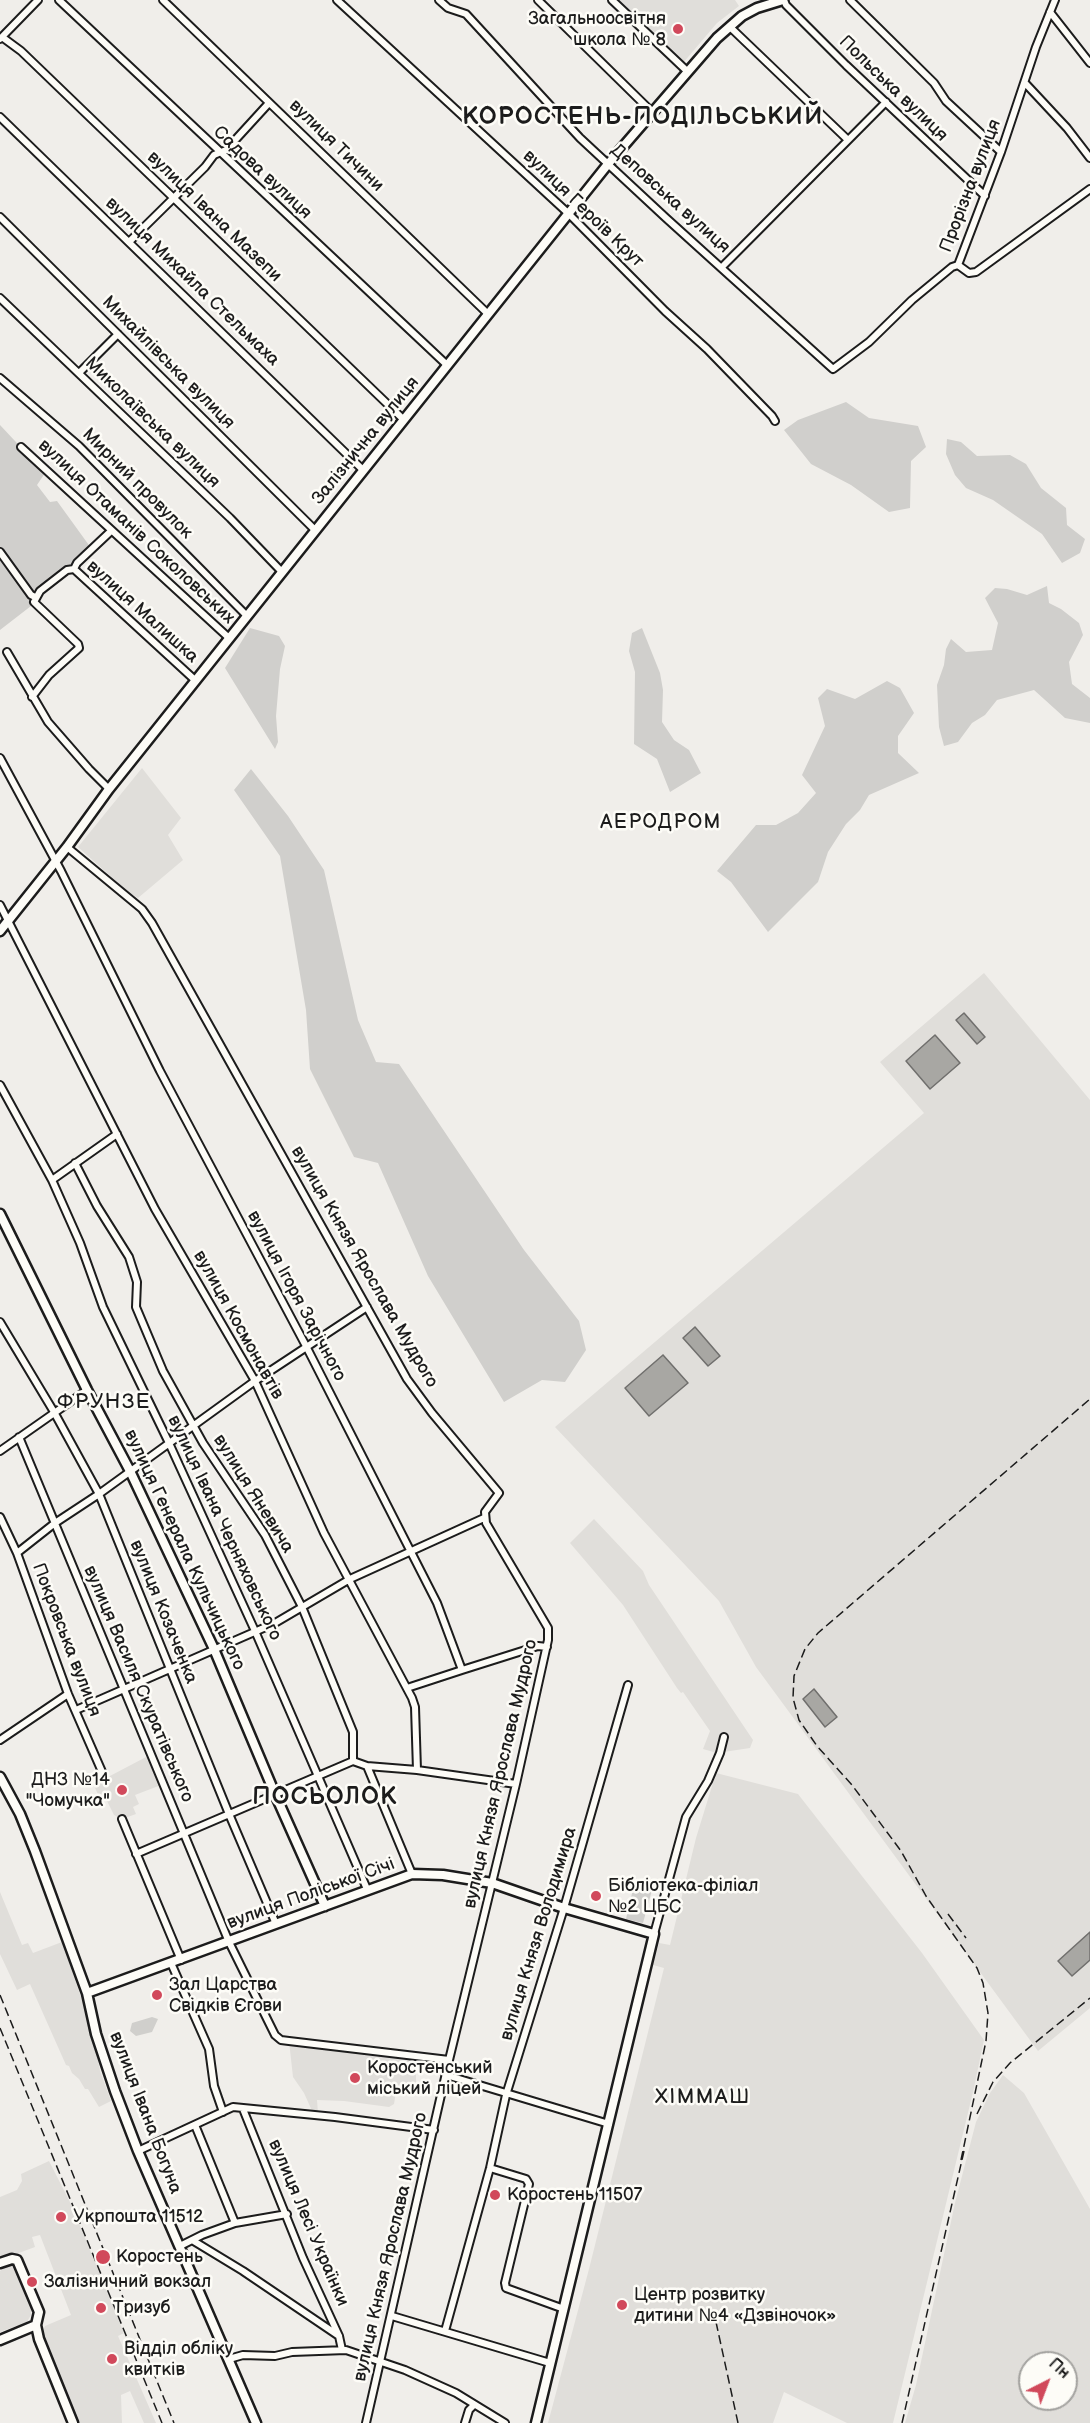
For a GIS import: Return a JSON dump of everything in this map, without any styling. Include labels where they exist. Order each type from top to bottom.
[{"type":"street","points":[[1,38],[38,0]]},
{"type":"street","name":"Садова вулиця","points":[[59,0],[447,365]]},
{"type":"street","name":"вулиця Тичини","points":[[163,0],[488,314]]},
{"type":"street","name":"вулиця Героїв Крут","points":[[337,0],[569,214],[665,311],[707,349],[775,421]]},
{"type":"street","name":"Деповська вулиця","points":[[439,0],[448,8],[466,14],[580,138],[833,369]]},
{"type":"street","points":[[538,0],[652,112]]},
{"type":"street","points":[[612,0],[688,72]]},
{"type":"street","name":"Залізнична вулиця","points":[[0,931],[67,847],[109,789],[608,164],[717,38],[756,4],[783,0]]},
{"type":"street","name":"Польська вулиця","points":[[783,0],[846,65],[985,196]]},
{"type":"street","points":[[849,0],[934,84],[946,101],[1001,152]]},
{"type":"street","name":"Прорізна вулиця","points":[[833,369],[869,342],[912,300],[952,267],[958,265],[1001,152],[1036,46],[1055,0]]},
{"type":"street","points":[[1050,12],[1090,63]]},
{"type":"street","points":[[730,27],[848,140]]},
{"type":"street","name":"вулиця Івана Мазепи","points":[[1,38],[21,51],[404,420]]},
{"type":"street","points":[[1025,83],[1067,128],[1090,158]]},
{"type":"street","points":[[722,267],[886,102]]},
{"type":"street","points":[[130,241],[219,152],[226,150],[269,103]]},
{"type":"street","name":"вулиця Михайла Стельмаха","points":[[0,117],[363,470]]},
{"type":"street","points":[[958,265],[969,273],[976,272],[1090,189]]},
{"type":"street","name":"Михайлівська вулиця","points":[[0,217],[315,530]]},
{"type":"street","name":"Миколаївська вулиця","points":[[0,298],[282,572]]},
{"type":"street","points":[[79,373],[118,334]]},
{"type":"street","name":"Мирний провулок","points":[[0,378],[79,446],[247,616]]},
{"type":"street","name":"вулиця Отаманів Соколовських","points":[[21,447],[229,638]]},
{"type":"street","points":[[74,569],[77,563],[111,531]]},
{"type":"street","points":[[0,552],[31,595],[35,597],[34,602],[37,607],[78,644],[79,648],[50,675],[32,697]]},
{"type":"street","name":"вулиця Малишка","points":[[35,597],[61,574],[74,569],[196,681]]},
{"type":"street","points":[[7,652],[48,722],[109,789]]},
{"type":"street","name":"вулиця Ігоря Зарічного","points":[[0,758],[55,861],[160,1071],[306,1346],[437,1604],[462,1670]]},
{"type":"street","name":"вулиця Князя Ярослава Мудрого","points":[[67,847],[142,909],[152,923],[418,1396],[499,1493],[489,1504],[484,1518],[545,1621],[549,1634],[366,2423]]},
{"type":"street","name":"вулиця Космонавтів","points":[[0,905],[155,1209],[255,1381],[303,1491],[407,1688],[415,1707],[417,1770]]},
{"type":"street","name":"вулиця Івана Черняховського","points":[[0,1085],[52,1180],[80,1243],[107,1316],[169,1443],[255,1631],[367,1889]]},
{"type":"street","points":[[52,1180],[117,1134]]},
{"type":"street","name":"вулиця Яневича","points":[[75,1163],[97,1206],[129,1257],[137,1282],[136,1307],[163,1371],[193,1426],[265,1535],[302,1607],[353,1732],[353,1761]]},
{"type":"street","name":"вулиця Генерала Кульчицького","points":[[0,1214],[87,1390],[130,1471],[214,1649],[325,1906]]},
{"type":"street","points":[[17,1553],[55,1523],[99,1494],[255,1381],[367,1307]]},
{"type":"street","name":"вулиця Козаченка","points":[[0,1322],[54,1412],[99,1494],[276,1924]]},
{"type":"street","points":[[0,1451],[87,1390]]},
{"type":"street","name":"вулиця Василя Скуратівського","points":[[19,1437],[229,1942],[275,2035],[281,2040],[449,2060]]},
{"type":"street","name":"Покровська вулиця","points":[[0,1517],[17,1553],[68,1694],[103,1774]]},
{"type":"street","points":[[76,1710],[275,1623],[350,1579],[484,1518]]},
{"type":"street","points":[[407,1688],[538,1646],[547,1647]]},
{"type":"street","name":"вулиця Князя Володимира","points":[[445,2331],[490,2168],[506,2095],[564,1908],[628,1685]]},
{"type":"street","points":[[0,1740],[68,1694]]},
{"type":"street","points":[[536,2423],[654,1934],[686,1816],[708,1781],[720,1753],[723,1737]]},
{"type":"street","points":[[136,1854],[353,1761],[367,1766],[417,1770],[516,1784]]},
{"type":"street","points":[[367,1766],[412,1874]]},
{"type":"street","name":"вулиця Івана Богуна","points":[[0,1777],[25,1827],[87,1994],[96,2034],[138,2151],[256,2423]]},
{"type":"street","points":[[122,1819],[181,1960]]},
{"type":"street","name":"вулиця Поліської Січі","points":[[87,1994],[412,1874],[443,1875],[492,1883],[564,1908],[654,1934]]},
{"type":"street","points":[[171,1963],[210,2049],[214,2086],[223,2112]]},
{"type":"street","points":[[446,2075],[506,2095],[609,2124]]},
{"type":"street","points":[[138,2151],[233,2108],[335,2117],[434,2130]]},
{"type":"street","name":"вулиця Лесі Українки","points":[[243,2109],[303,2258],[339,2336],[342,2350]]},
{"type":"street","points":[[195,2125],[236,2223]]},
{"type":"street","points":[[490,2168],[526,2179],[529,2184],[505,2283],[506,2288],[564,2309]]},
{"type":"street","points":[[180,2246],[236,2223],[287,2214]]},
{"type":"street","points":[[192,2240],[243,2271],[339,2336]]},
{"type":"street","points":[[0,2263],[12,2259],[17,2260],[39,2312],[36,2325],[39,2339],[74,2423]]},
{"type":"street","points":[[392,2316],[550,2363]]},
{"type":"street","points":[[0,2340],[36,2325]]},
{"type":"street","points":[[229,2359],[243,2355],[275,2356],[292,2352],[350,2351],[405,2370],[456,2393],[505,2423]]},
{"type":"street","points":[[465,2423],[469,2410],[474,2404]]},
{"type":"shaded area","name":"Загальноосвітня школа № 8","points":[[614,0],[735,0],[739,6],[717,23],[683,63]]},
{"type":"shaded area","points":[[846,402],[869,418],[918,426],[926,447],[911,461],[910,508],[889,512],[851,485],[811,464],[784,430],[798,420]]},
{"type":"shaded area","points":[[0,425],[45,473],[37,485],[50,502],[57,501],[91,548],[37,592],[31,606],[0,630]]},
{"type":"shaded area","points":[[947,439],[961,442],[977,456],[1010,455],[1026,464],[1041,488],[1066,508],[1067,525],[1085,539],[1080,553],[1062,563],[1042,534],[993,500],[966,488],[955,475],[946,454]]},
{"type":"shaded area","points":[[1047,586],[1049,603],[1079,623],[1083,635],[1069,662],[1072,684],[1090,698],[1090,723],[1065,718],[1034,690],[997,700],[985,715],[972,723],[958,742],[944,746],[939,727],[937,685],[944,665],[946,649],[951,639],[966,652],[992,650],[998,623],[985,598],[995,588],[1027,595]]},
{"type":"shaded area","points":[[250,628],[279,636],[285,646],[280,669],[276,716],[278,742],[275,749],[225,668]]},
{"type":"shaded area","points":[[642,628],[660,673],[663,690],[662,722],[674,740],[689,750],[701,773],[670,792],[657,759],[634,744],[635,672],[629,651],[632,633]]},
{"type":"shaded area","points":[[887,681],[900,688],[914,713],[898,736],[898,753],[919,773],[869,795],[828,852],[818,882],[768,932],[731,882],[717,871],[756,825],[776,825],[798,813],[816,793],[802,775],[825,726],[818,698],[827,689],[855,699]]},
{"type":"shaded area","points":[[142,768],[181,818],[168,835],[183,860],[138,898],[128,892],[78,847]]},
{"type":"shaded area","points":[[251,769],[288,816],[324,870],[358,1020],[376,1062],[399,1064],[524,1250],[579,1321],[586,1350],[565,1382],[542,1380],[504,1402],[428,1276],[378,1163],[354,1157],[310,1069],[306,1010],[280,856],[234,790]]},
{"type":"shaded area","points":[[984,973],[1090,1100],[1090,2008],[1038,2051],[756,1667],[719,1601],[555,1427],[924,1113],[880,1062]]},
{"type":"shaded area","points":[[964,1013],[985,1037],[977,1044],[956,1020]]},
{"type":"shaded area","points":[[935,1035],[960,1063],[930,1089],[906,1061]]},
{"type":"shaded area","points":[[695,1327],[720,1356],[708,1366],[683,1338]]},
{"type":"shaded area","points":[[663,1355],[688,1383],[649,1416],[625,1388]]},
{"type":"shaded area","points":[[594,1519],[643,1571],[649,1585],[753,1740],[750,1748],[717,1753],[703,1749],[710,1731],[683,1692],[681,1693],[677,1688],[623,1605],[570,1543]]},
{"type":"shaded area","points":[[814,1689],[837,1717],[825,1727],[803,1699]]},
{"type":"shaded area","name":"ДНЗ №14 \"Чомучка\"","points":[[148,1756],[161,1785],[135,1795],[139,1804],[133,1807],[136,1814],[122,1819],[114,1815],[106,1799],[101,1801],[91,1779],[105,1773],[108,1777]]},
{"type":"shaded area","points":[[716,1773],[798,1794],[922,1953],[984,2040],[893,2423],[847,2423],[784,2392],[773,2423],[548,2423],[664,1968],[653,1965],[659,1943],[670,1945],[696,1838]]},
{"type":"shaded area","points":[[634,1885],[652,1890],[643,1923],[626,1919]]},
{"type":"shaded area","points":[[0,1892],[22,1945],[28,1943],[33,1953],[62,1942],[83,2003],[86,2003],[99,2054],[97,2055],[100,2071],[111,2101],[99,2107],[88,2089],[85,2089],[66,2065],[30,1984],[17,1990],[0,1954]]},
{"type":"shaded area","points":[[1090,1932],[1090,1960],[1072,1976],[1058,1961]]},
{"type":"shaded area","points":[[152,2017],[158,2019],[152,2032],[136,2036],[130,2031],[132,2023]]},
{"type":"shaded area","name":"Коростенський міський ліцей","points":[[289,2041],[416,2056],[416,2088],[397,2086],[394,2104],[389,2107],[317,2100],[318,2113],[313,2113],[304,2093],[293,2077]]},
{"type":"shaded area","points":[[1003,2075],[1024,2093],[1090,2209],[1090,2423],[905,2423],[916,2385],[955,2203],[976,2122],[990,2093]]},
{"type":"shaded area","points":[[49,2161],[72,2206],[124,2333],[118,2336],[156,2423],[144,2423],[130,2391],[121,2395],[122,2423],[77,2423],[42,2333],[45,2326],[71,2315],[40,2235],[32,2237],[35,2247],[0,2260],[0,2197],[17,2190],[22,2181],[21,2174]]},
{"type":"shaded area","points":[[9,2264],[15,2269],[31,2307],[31,2315],[25,2325],[0,2332],[0,2271],[3,2269],[1,2266]]},
{"type":"railway","points":[[961,2160],[986,2041],[988,2013],[983,1983],[977,1968],[926,1896],[901,1851],[852,1785],[817,1746],[799,1720],[793,1698],[794,1676],[805,1649],[818,1633],[1090,1399]]},
{"type":"railway","points":[[948,1914],[966,1938]]},
{"type":"railway","points":[[0,1995],[174,2423]]},
{"type":"railway","points":[[977,2114],[993,2082],[1010,2063],[1090,1998]]},
{"type":"railway","points":[[0,2028],[162,2423]]},
{"type":"railway","points":[[902,2423],[964,2151]]},
{"type":"railway","points":[[716,2322],[738,2423]]},
{"type":"place","name":"Загальноосвітня школа № 8","points":[[678,29]]},
{"type":"place","name":"ДНЗ №14 \"Чомучка\"","points":[[122,1790]]},
{"type":"place","name":"Бібліотека-філіал №2 ЦБС","points":[[596,1896]]},
{"type":"place","name":"Зал Царства Свідків Єгови","points":[[157,1995]]},
{"type":"place","name":"Коростенський міський ліцей","points":[[355,2078]]},
{"type":"place","name":"Коростень 11507","points":[[495,2195]]},
{"type":"place","name":"Укрпошта 11512","points":[[61,2217]]},
{"type":"place","name":"Коростень","points":[[103,2257]]},
{"type":"place","name":"Залізничний вокзал","points":[[32,2282]]},
{"type":"place","name":"Центр розвитку дитини №4 «Дзвіночок»","points":[[622,2305]]},
{"type":"place","name":"Тризуб","points":[[101,2308]]},
{"type":"place","name":"Відділ обліку квитків","points":[[112,2359]]},
{"type":"district","name":"КОРОСТЕНЬ-ПОДІЛЬСЬКИЙ","points":[[643,118]]},
{"type":"district","name":"АЕРОДРОМ","points":[[661,823]]},
{"type":"district","name":"ФРУНЗЕ","points":[[104,1403]]},
{"type":"district","name":"ПОСЬОЛОК","points":[[325,1798]]},
{"type":"district","name":"ХІММАШ","points":[[703,2098]]}]
